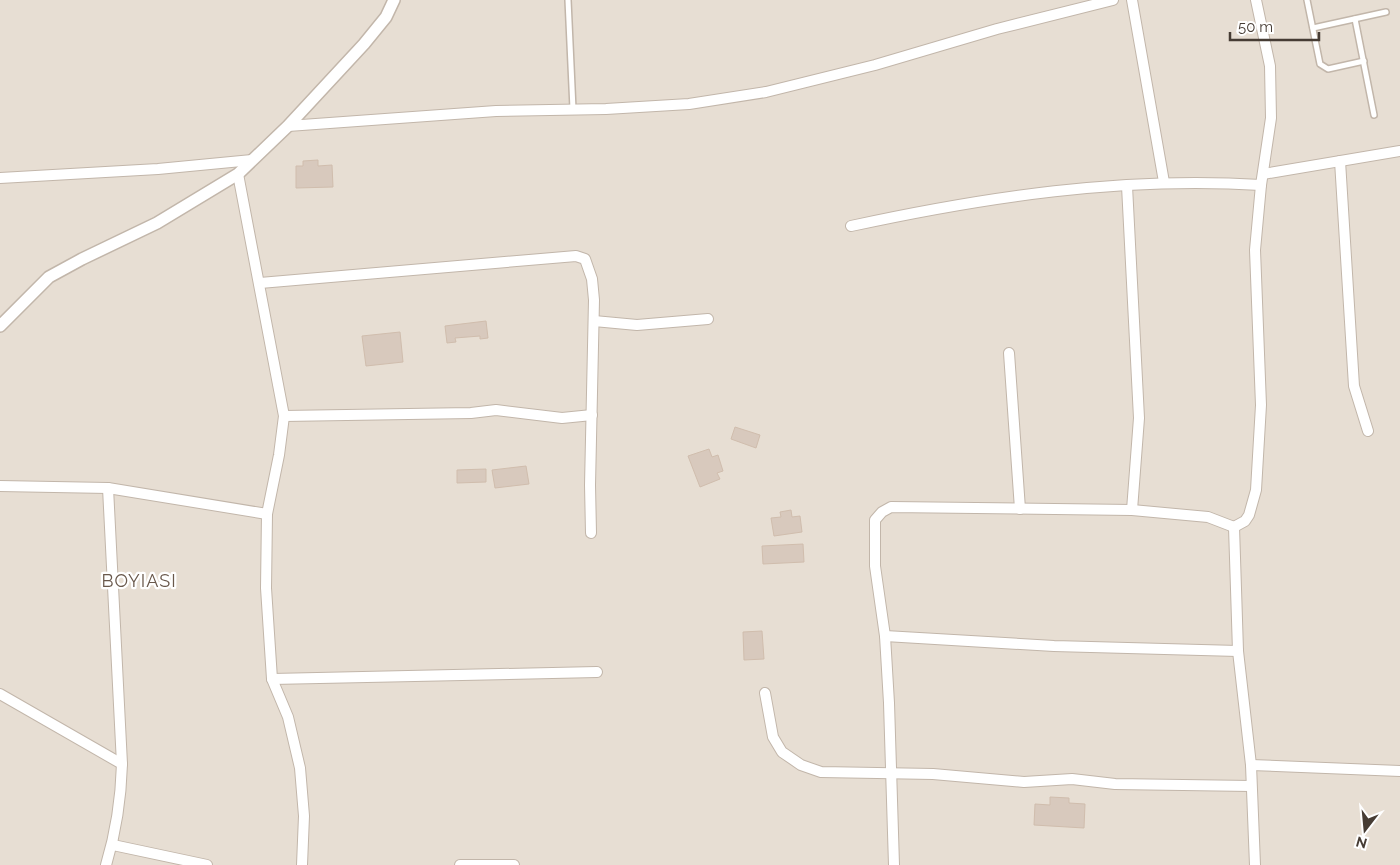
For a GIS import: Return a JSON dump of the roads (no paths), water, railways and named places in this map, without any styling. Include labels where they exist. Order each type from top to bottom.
[{"type":"street","points":[[0,326],[50,277],[89,255],[157,223],[238,174],[288,126],[364,44],[386,17],[394,0]]},
{"type":"street","points":[[288,126],[496,111],[573,110],[689,104],[766,92],[875,65],[997,29],[1113,0]]},
{"type":"street","points":[[1132,0],[1164,182]]},
{"type":"street","points":[[894,865],[893,775],[885,636],[875,566],[875,520],[882,512],[891,507],[1132,510],[1208,517],[1234,527],[1245,521],[1249,515],[1256,490],[1261,405],[1255,250],[1261,185],[1271,118],[1270,66],[1256,0]]},
{"type":"street","points":[[1263,174],[1400,150]]},
{"type":"street","points":[[0,178],[158,169],[252,160]]},
{"type":"street","points":[[1340,161],[1354,386],[1368,431]]},
{"type":"street","points":[[238,174],[284,416],[280,455],[267,514],[266,588],[272,679],[288,716],[300,768],[304,816],[302,865]]},
{"type":"street","points":[[851,226],[926,210],[1028,194],[1164,182],[1261,185]]},
{"type":"street","points":[[1127,186],[1139,418],[1132,510]]},
{"type":"street","points":[[260,283],[576,256],[585,259],[592,279],[594,321],[591,533]]},
{"type":"street","points":[[594,321],[637,325],[708,319]]},
{"type":"street","points":[[1009,353],[1020,509]]},
{"type":"street","points":[[284,416],[471,413],[496,410],[562,418],[592,415]]},
{"type":"street","points":[[0,486],[108,488],[267,514]]},
{"type":"street","points":[[106,865],[113,845],[122,791],[108,488]]},
{"type":"street","points":[[1234,527],[1238,651],[1251,765],[1255,865]]},
{"type":"street","points":[[885,636],[1054,646],[1238,651]]},
{"type":"street","points":[[272,679],[597,672]]},
{"type":"street","points":[[765,693],[773,736],[782,752],[801,765],[821,772],[893,775],[933,774],[1024,782],[1072,779],[1116,784],[1252,786]]},
{"type":"street","points":[[0,694],[122,764]]},
{"type":"street","points":[[1251,765],[1400,771]]},
{"type":"street","points":[[113,845],[207,865]]},
{"type":"street","points":[[460,865],[514,865]]},
{"type":"lane","points":[[568,0],[573,110]]},
{"type":"lane","points":[[1307,0],[1322,67],[1328,69],[1364,61]]},
{"type":"lane","points":[[1313,28],[1386,12]]},
{"type":"lane","points":[[1355,18],[1374,115]]},
{"type":"district","name":"BOYIASI","points":[[139,580]]}]
